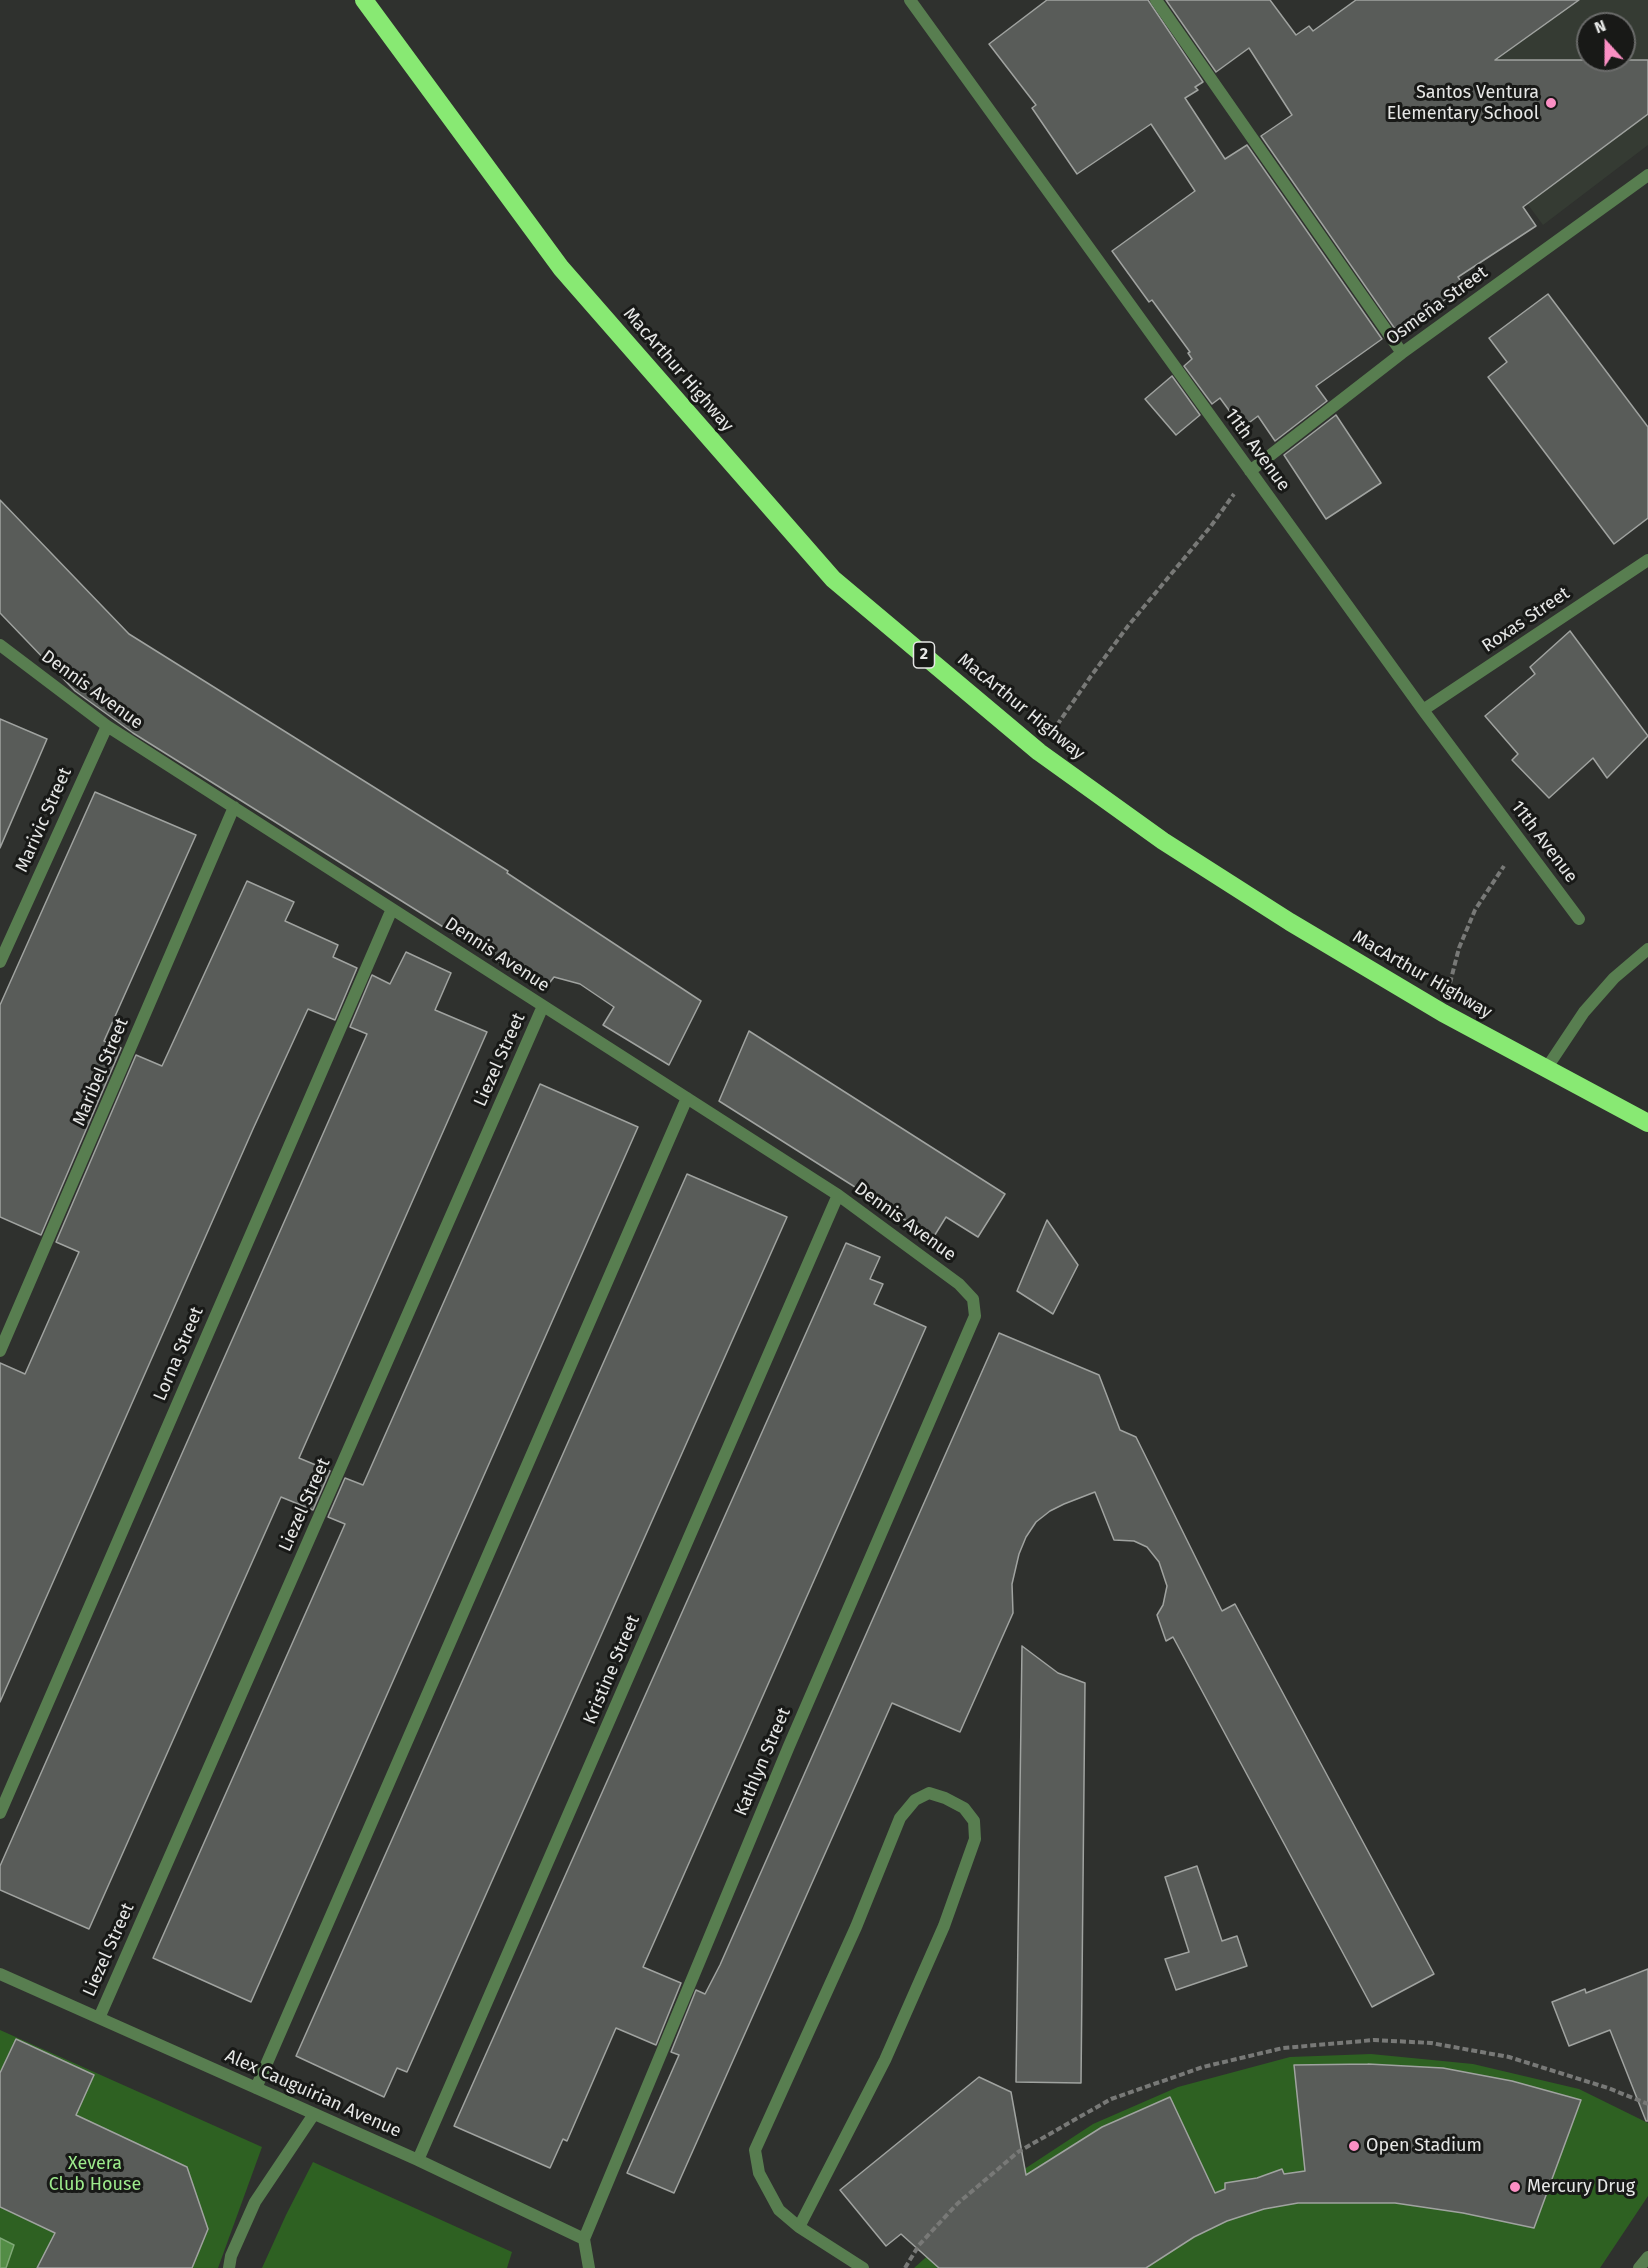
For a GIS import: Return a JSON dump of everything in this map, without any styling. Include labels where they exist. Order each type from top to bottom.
[{"type":"highway","name":"MacArthur Highway","points":[[364,0],[561,268],[833,579],[1039,752],[1163,841],[1290,922],[1443,1013],[1648,1123]]},
{"type":"street","name":"11th Avenue","points":[[910,0],[1423,710],[1579,919]]},
{"type":"street","points":[[1156,0],[1402,353]]},
{"type":"street","name":"Osmeña Street","points":[[1250,471],[1402,353],[1648,175]]},
{"type":"street","name":"Roxas Street","points":[[1423,710],[1648,560]]},
{"type":"street","name":"Dennis Avenue","points":[[0,645],[107,726],[838,1195],[959,1284],[973,1299]]},
{"type":"street","name":"Marivic Street","points":[[0,962],[107,726]]},
{"type":"street","name":"Maribel Street","points":[[0,1351],[234,807]]},
{"type":"street","name":"Lorna Street","points":[[0,1814],[392,909]]},
{"type":"street","points":[[1546,1069],[1584,1012],[1614,978],[1648,949]]},
{"type":"street","name":"Liezel Street","points":[[99,2018],[543,1006]]},
{"type":"street","points":[[256,2088],[687,1098]]},
{"type":"street","name":"Kristine Street","points":[[418,2160],[838,1195]]},
{"type":"street","name":"Kathlyn Street","points":[[584,2239],[789,1746],[975,1316],[973,1299]]},
{"type":"street","points":[[799,2228],[885,2060],[944,1926],[975,1839],[974,1821],[964,1808],[945,1798],[929,1793],[915,1800],[900,1818],[856,1927],[755,2150],[759,2173],[779,2210],[799,2228],[863,2268]]},
{"type":"street","name":"Alex Cauguirian Avenue","points":[[0,1974],[418,2160],[584,2239]]},
{"type":"street","points":[[229,2268],[231,2256],[255,2202],[314,2114]]},
{"type":"street","points":[[584,2239],[589,2268]]},
{"type":"street","points":[[1639,2268],[1648,2257]]},
{"type":"path","points":[[1039,752],[1090,676],[1128,626],[1211,526],[1250,471]]},
{"type":"path","points":[[1443,1013],[1459,948],[1475,910],[1495,877],[1522,843]]},
{"type":"path","points":[[905,2268],[919,2245],[957,2204],[1018,2152],[1111,2099],[1203,2067],[1283,2048],[1374,2040],[1431,2043],[1509,2057],[1608,2088],[1648,2104]]},
{"type":"shaded area","name":"Santos Ventura Elementary School","points":[[1455,0],[1648,0],[1648,145],[1543,225],[1405,37]]},
{"type":"shaded area","points":[[0,2238],[14,2245],[6,2268],[0,2268]]},
{"type":"green space","name":"Xevera Club House","points":[[0,2030],[262,2147],[218,2268],[0,2268]]},
{"type":"green space","name":"Open Stadium","points":[[1371,2054],[1473,2064],[1579,2089],[1648,2123],[1648,2196],[1600,2268],[914,2268],[1026,2168],[1093,2124],[1178,2087],[1290,2057]]},
{"type":"green space","points":[[313,2162],[512,2252],[507,2268],[262,2268]]},
{"type":"building","points":[[1047,0],[1148,0],[1203,82],[1195,87],[1198,90],[1185,98],[1225,159],[1247,145],[1382,339],[1316,386],[1327,401],[1275,441],[1258,416],[1242,428],[1220,398],[1212,404],[1184,366],[1192,359],[1188,353],[1190,352],[1152,300],[1149,302],[1112,251],[1195,191],[1151,124],[1077,174],[1032,108],[1036,105],[989,44]]},
{"type":"building","points":[[1166,0],[1270,0],[1296,35],[1309,26],[1313,31],[1356,0],[1579,0],[1495,60],[1576,60],[1576,72],[1636,72],[1636,60],[1648,60],[1648,114],[1523,207],[1536,226],[1458,277],[1464,286],[1429,311],[1426,307],[1395,329],[1261,136],[1292,115],[1249,48],[1216,72]]},
{"type":"building","points":[[1548,294],[1648,427],[1648,518],[1614,544],[1488,377],[1507,362],[1489,338]]},
{"type":"building","points":[[1172,376],[1200,415],[1176,435],[1145,399]]},
{"type":"building","points":[[1336,415],[1381,483],[1326,519],[1284,455]]},
{"type":"building","points":[[0,500],[129,634],[508,871],[507,873],[701,1001],[669,1065],[603,1025],[614,1007],[580,984],[554,977],[544,990],[133,733],[75,691],[0,613]]},
{"type":"building","points":[[1570,631],[1648,736],[1607,778],[1593,758],[1549,798],[1512,760],[1518,754],[1485,716],[1535,674],[1530,667]]},
{"type":"building","points":[[0,719],[47,739],[0,848]]},
{"type":"building","points":[[95,792],[196,835],[104,1041],[121,1048],[41,1235],[0,1217],[0,1005]]},
{"type":"building","points":[[247,881],[294,902],[285,921],[338,945],[333,957],[357,968],[335,1020],[308,1009],[0,1702],[0,1363],[25,1374],[79,1252],[56,1242],[136,1055],[162,1066]]},
{"type":"building","points":[[406,952],[451,973],[435,1010],[487,1032],[299,1458],[330,1471],[313,1510],[281,1497],[89,1929],[0,1890],[0,1866],[367,1034],[350,1027],[372,975],[390,984]]},
{"type":"building","points":[[749,1031],[1005,1194],[978,1237],[946,1217],[933,1238],[899,1216],[897,1219],[864,1198],[866,1194],[719,1101]]},
{"type":"building","points":[[540,1084],[638,1127],[251,2002],[153,1958],[345,1524],[328,1517],[345,1478],[363,1485]]},
{"type":"building","points":[[687,1174],[787,1217],[407,2072],[397,2068],[384,2097],[296,2056]]},
{"type":"building","points":[[1047,1220],[1078,1265],[1053,1314],[1017,1291]]},
{"type":"building","points":[[846,1243],[880,1257],[870,1279],[883,1284],[874,1304],[926,1327],[643,1967],[681,1983],[656,2045],[616,2028],[567,2141],[563,2139],[550,2168],[454,2126]]},
{"type":"building","points":[[999,1333],[1099,1375],[1120,1430],[1136,1437],[1222,1611],[1235,1604],[1434,1974],[1372,2007],[1173,1637],[1166,1641],[1157,1615],[1163,1605],[1167,1586],[1159,1562],[1147,1547],[1134,1541],[1114,1540],[1095,1492],[1050,1511],[1036,1522],[1026,1537],[1019,1554],[1012,1584],[1013,1613],[960,1732],[892,1703],[674,2193],[627,2173],[679,2055],[671,2052],[696,1990],[705,1994],[720,1965]]},
{"type":"building","points":[[1022,1646],[1058,1673],[1085,1683],[1081,2083],[1016,2082]]},
{"type":"building","points":[[1197,1866],[1222,1941],[1237,1936],[1247,1966],[1176,1990],[1165,1959],[1189,1952],[1165,1877]]},
{"type":"building","points":[[1648,1969],[1648,2121],[1646,2121],[1610,2030],[1569,2046],[1552,2002],[1585,1989],[1586,1993]]},
{"type":"building","name":"Xevera Club House","points":[[16,2039],[94,2075],[76,2115],[187,2167],[208,2229],[192,2268],[37,2268],[55,2233],[0,2207],[0,2073]]},
{"type":"building","points":[[1368,2064],[1443,2068],[1512,2081],[1581,2100],[1534,2228],[1463,2213],[1395,2203],[1298,2203],[1264,2209],[1227,2221],[1194,2237],[1146,2268],[939,2268],[901,2234],[886,2246],[840,2190],[979,2077],[1011,2092],[1026,2175],[1102,2127],[1170,2097],[1215,2193],[1225,2189],[1225,2183],[1257,2178],[1282,2169],[1284,2174],[1305,2171],[1294,2065]]},
{"type":"place","name":"Santos Ventura Elementary School","points":[[1551,103]]},
{"type":"place","name":"Open Stadium","points":[[1354,2146]]},
{"type":"place","name":"Mercury Drug","points":[[1515,2187]]}]
